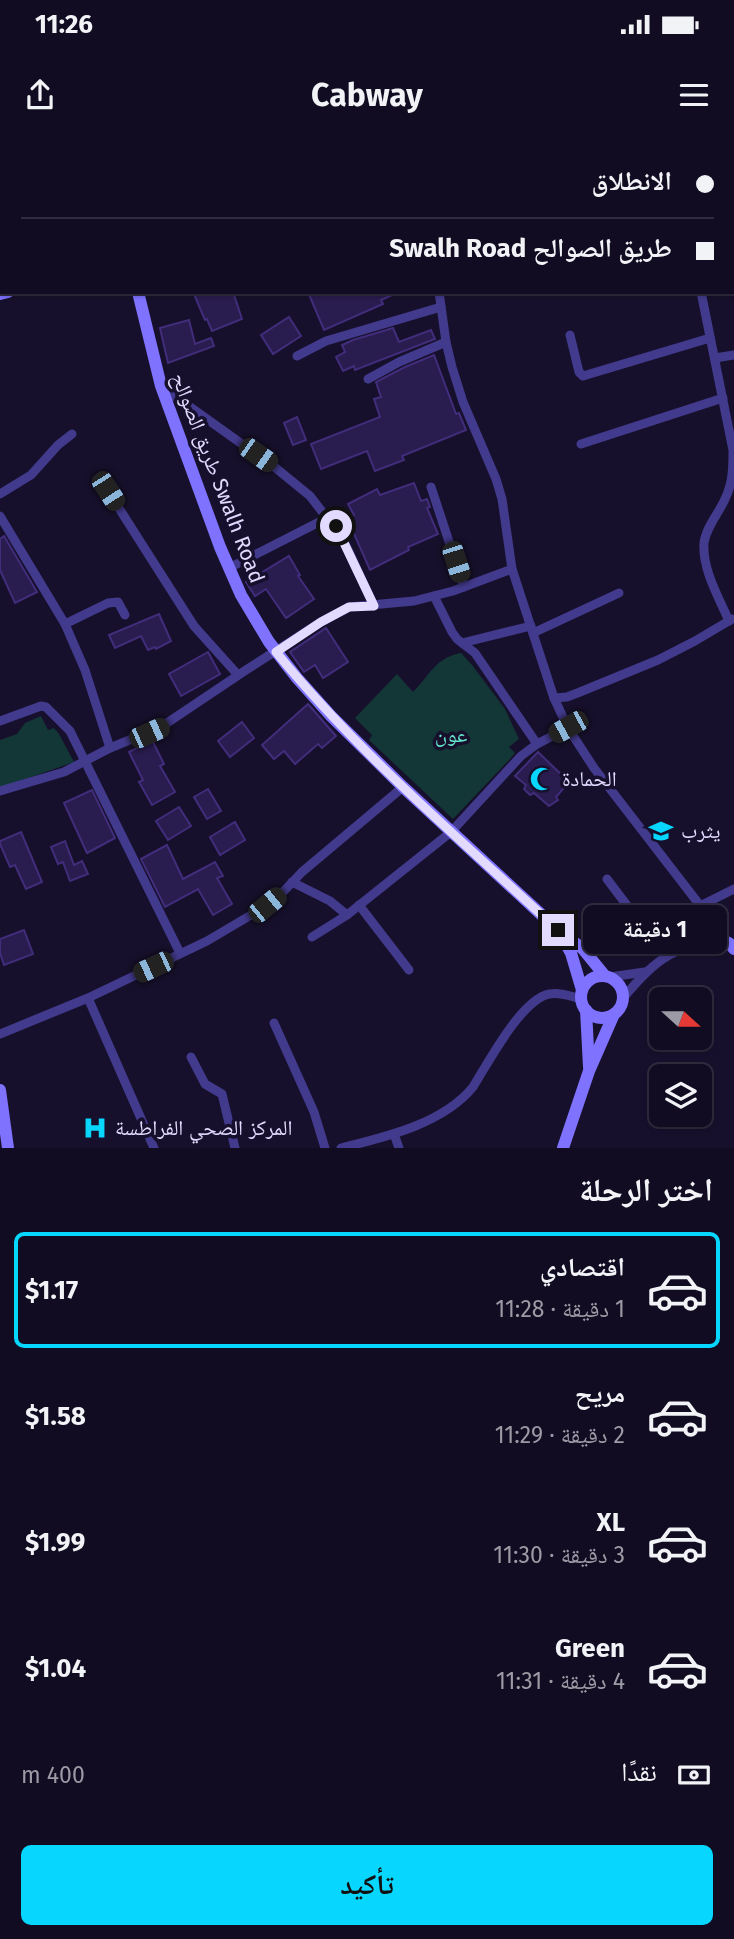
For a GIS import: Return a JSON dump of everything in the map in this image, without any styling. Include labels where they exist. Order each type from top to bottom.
[{"type":"street","name":"طريق الصوالح Swalh Road","points":[[138,294],[160,386],[220,547],[241,595],[276,652],[331,716],[403,787],[558,930],[583,949],[608,976]]},
{"type":"street","points":[[439,294],[446,342],[463,402],[502,499],[512,569],[554,698],[568,727],[594,768],[732,945]]},
{"type":"street","points":[[554,698],[580,692],[658,660],[732,620],[707,567],[704,553],[704,540],[731,484],[733,450],[701,294]]},
{"type":"street","points":[[297,356],[326,341],[441,307]]},
{"type":"street","points":[[570,335],[579,372],[583,376],[710,338]]},
{"type":"street","points":[[368,379],[446,342]]},
{"type":"street","points":[[715,358],[734,355]]},
{"type":"street","points":[[160,386],[277,469],[310,496],[336,526],[374,606]]},
{"type":"street","points":[[581,444],[723,398]]},
{"type":"street","points":[[0,494],[31,475],[58,445],[72,434]]},
{"type":"street","points":[[431,487],[464,587]]},
{"type":"street","points":[[108,491],[194,625],[238,676]]},
{"type":"street","points":[[0,517],[65,624],[85,670],[110,748]]},
{"type":"street","points":[[229,568],[327,518]]},
{"type":"street","points":[[0,791],[64,772],[110,748],[162,727],[321,622],[349,607],[414,601],[464,587],[512,569]]},
{"type":"street","points":[[462,643],[532,630],[619,593]]},
{"type":"street","points":[[434,596],[452,632],[475,653],[537,744]]},
{"type":"street","points":[[65,624],[108,603],[118,601],[125,615]]},
{"type":"street","points":[[0,721],[41,706],[46,707],[70,732],[180,953]]},
{"type":"street","points":[[312,937],[347,915],[451,832],[521,756],[568,727]]},
{"type":"street","points":[[0,1034],[88,998],[207,941],[251,915],[267,905],[403,787]]},
{"type":"street","points":[[607,879],[666,957]]},
{"type":"street","points":[[292,882],[330,901],[347,915]]},
{"type":"street","points":[[700,906],[734,889]]},
{"type":"street","points":[[359,905],[409,970]]},
{"type":"street","points":[[558,930],[571,953],[583,1000],[589,1071]]},
{"type":"street","points":[[623,998],[645,972],[666,957],[693,945],[732,945]]},
{"type":"street","points":[[583,1000],[591,979],[645,972]]},
{"type":"street","points":[[563,1148],[589,1071],[614,1014],[622,1004],[620,985],[608,976]]},
{"type":"street","points":[[341,1148],[394,1134],[451,1107],[465,1096],[521,1013],[535,1000],[560,993],[583,1000],[596,1017],[609,1017],[614,1014]]},
{"type":"street","points":[[88,998],[154,1148]]},
{"type":"street","points":[[274,1023],[314,1112],[326,1148]]},
{"type":"street","points":[[191,1057],[205,1084],[222,1094],[235,1148]]},
{"type":"street","points":[[0,1090],[8,1148]]},
{"type":"street","points":[[394,1134],[399,1148]]},
{"type":"green space","name":"عون","points":[[461,653],[505,709],[519,739],[509,747],[515,753],[453,819],[369,740],[372,735],[355,718],[397,674],[413,692],[445,658]]},
{"type":"green space","points":[[41,716],[48,730],[54,728],[59,734],[74,762],[0,788],[0,740],[17,734],[25,723]]},
{"type":"building","points":[[194,294],[234,294],[242,319],[212,331],[207,319],[205,320]]},
{"type":"building","points":[[309,294],[394,294],[381,300],[383,304],[324,330]]},
{"type":"building","points":[[289,317],[301,336],[273,354],[261,335]]},
{"type":"building","points":[[189,320],[195,344],[211,338],[214,346],[168,363],[160,328]]},
{"type":"building","points":[[393,328],[399,342],[431,330],[435,339],[355,370],[354,366],[343,371],[336,357],[345,352],[342,345]]},
{"type":"building","points":[[434,355],[456,414],[459,413],[466,430],[402,456],[404,460],[375,471],[367,451],[321,469],[311,444],[380,417],[374,399],[381,397],[376,382]]},
{"type":"building","points":[[297,417],[306,440],[293,445],[284,423]]},
{"type":"building","points":[[414,483],[421,501],[427,499],[430,507],[427,508],[438,534],[408,547],[409,550],[370,570],[347,518],[354,515],[348,504],[377,489],[380,495]]},
{"type":"building","points":[[4,536],[37,592],[15,603],[0,570],[0,539]]},
{"type":"building","points":[[289,556],[300,575],[298,576],[314,599],[286,618],[266,589],[255,596],[246,582]]},
{"type":"building","points":[[159,614],[171,641],[148,650],[141,636],[115,648],[109,635]]},
{"type":"building","points":[[326,628],[348,662],[323,678],[315,665],[304,672],[290,652]]},
{"type":"building","points":[[208,652],[220,674],[181,696],[169,674]]},
{"type":"building","points":[[308,704],[336,736],[322,748],[318,744],[295,764],[284,751],[274,759],[262,745]]},
{"type":"building","points":[[242,722],[254,738],[230,757],[218,741]]},
{"type":"building","points":[[152,740],[164,764],[160,766],[175,792],[152,805],[139,782],[143,780],[129,752]]},
{"type":"building","name":"الحمادة","points":[[538,752],[569,782],[556,797],[558,800],[549,806],[534,793],[530,795],[524,789],[526,785],[515,776]]},
{"type":"building","points":[[208,789],[221,811],[207,819],[194,797]]},
{"type":"building","points":[[92,790],[115,838],[87,853],[64,803]]},
{"type":"building","points":[[179,807],[191,826],[168,840],[156,821]]},
{"type":"building","points":[[235,822],[245,840],[220,855],[210,837]]},
{"type":"building","points":[[21,832],[42,882],[26,889],[15,865],[10,867],[0,844],[0,841]]},
{"type":"building","points":[[65,841],[74,865],[82,861],[88,874],[70,881],[63,862],[58,864],[51,847]]},
{"type":"building","points":[[167,845],[183,879],[215,862],[223,876],[217,878],[232,904],[213,915],[198,889],[165,907],[141,859]]},
{"type":"building","points":[[24,930],[33,954],[4,965],[0,953],[0,939]]},
{"type":"place","name":"الحمادة","points":[[542,779]]},
{"type":"place","name":"يثرب","points":[[661,831]]},
{"type":"place","name":"المركز الصحي الفراطسة","points":[[95,1128]]},
{"type":"route","points":[[336,526],[374,606],[349,607],[276,652],[331,716],[403,787],[558,930]]}]
